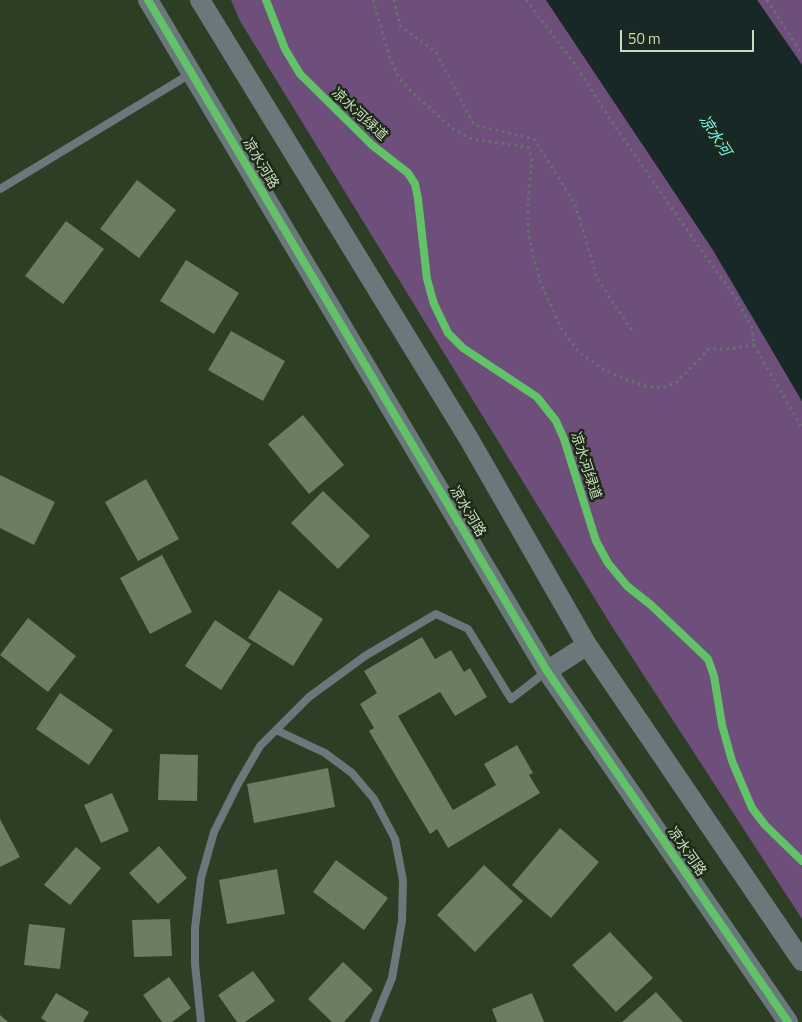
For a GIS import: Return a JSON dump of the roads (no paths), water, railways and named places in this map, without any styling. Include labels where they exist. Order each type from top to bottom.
[{"type":"street","name":"凉水河路","points":[[148,0],[547,672],[788,1022]]},
{"type":"street","points":[[200,0],[469,439],[587,645],[802,961]]},
{"type":"street","points":[[547,672],[587,645]]},
{"type":"lane","points":[[0,189],[192,73]]},
{"type":"lane","points":[[201,1022],[195,964],[194,928],[201,878],[214,832],[260,746],[309,697],[365,656],[436,614],[468,629],[511,699],[547,672]]},
{"type":"lane","points":[[276,730],[325,754],[352,773],[374,799],[395,838],[403,880],[402,921],[392,978],[374,1022]]},
{"type":"water","name":"凉水河","points":[[546,0],[757,0],[802,65],[802,401],[713,250]]}]
